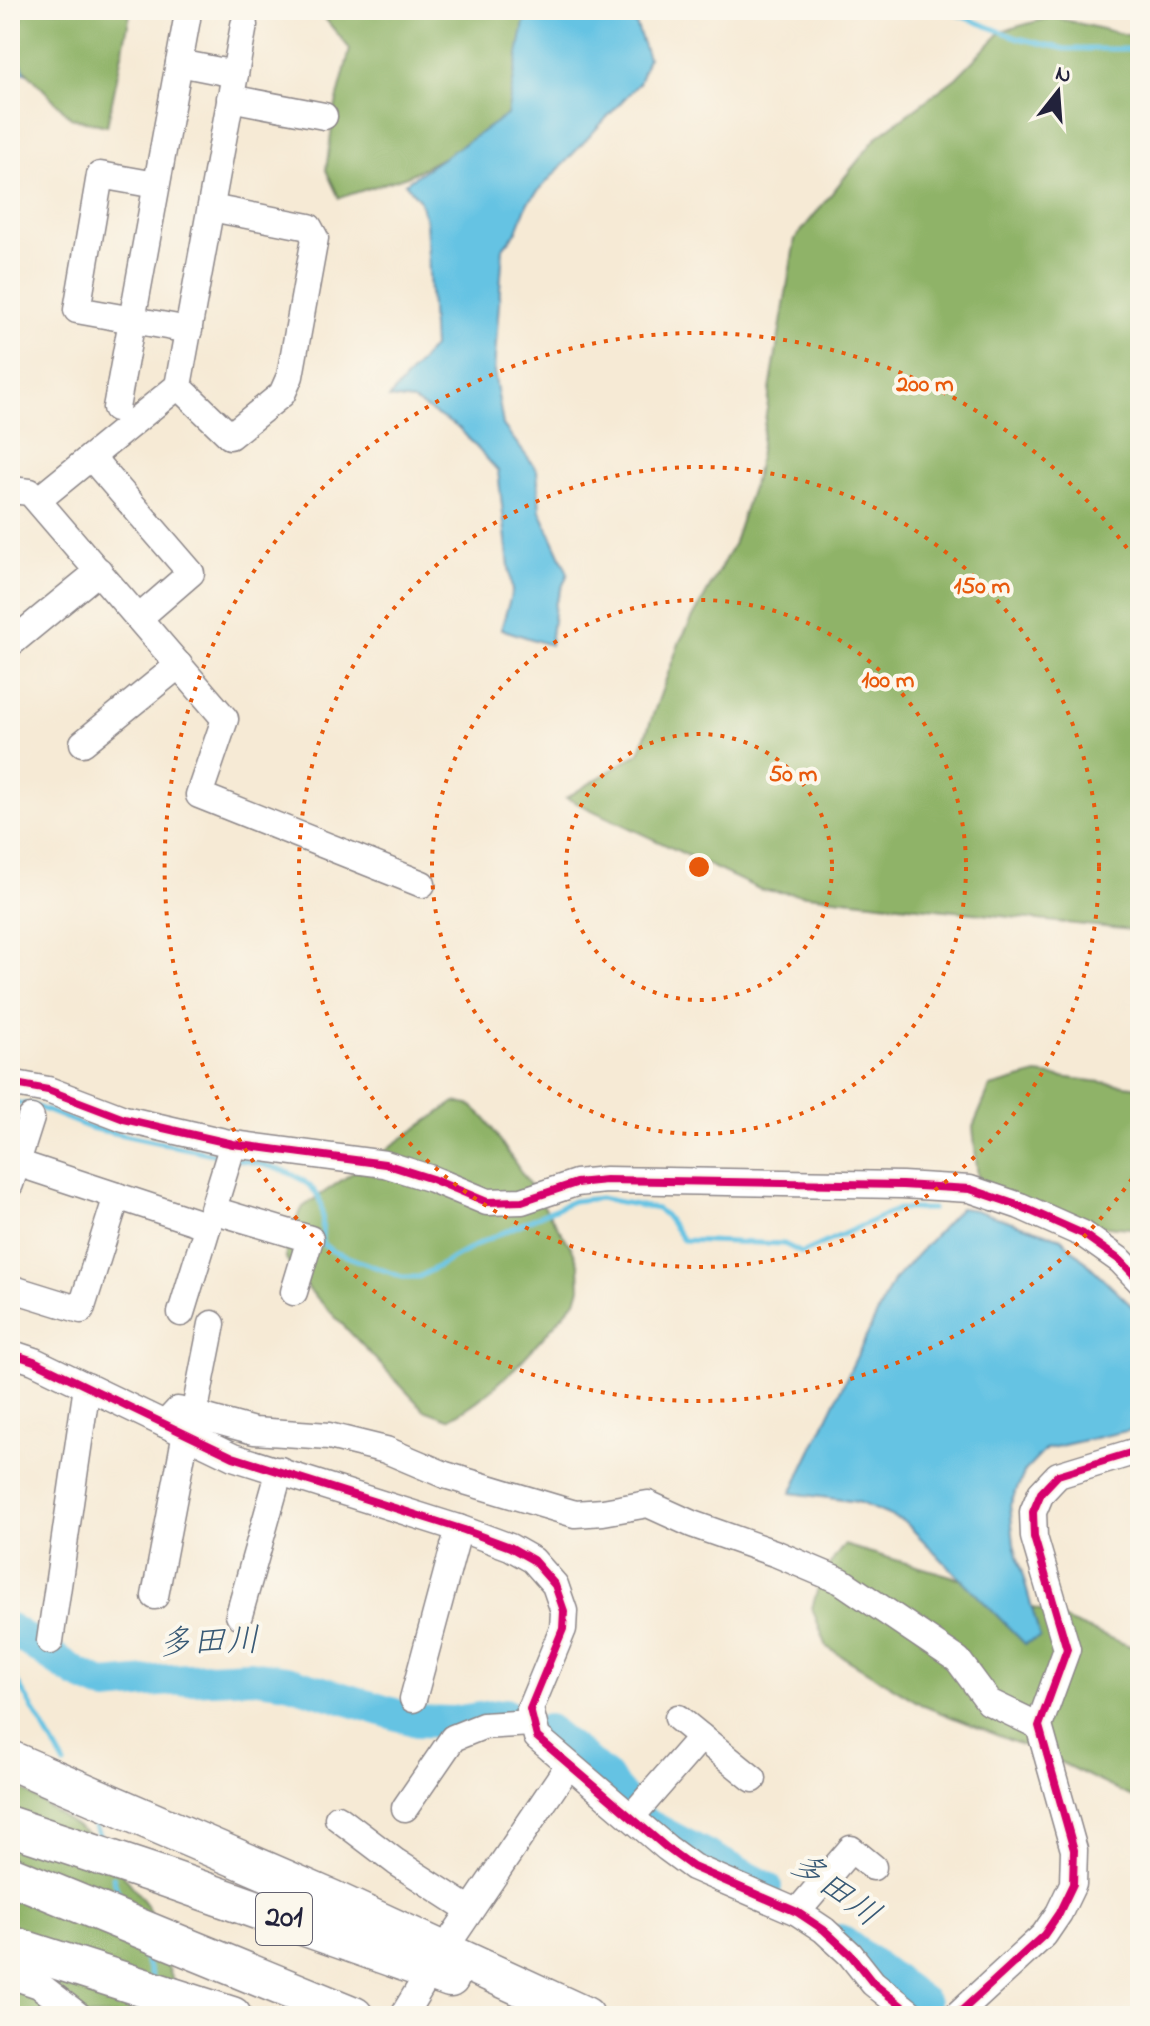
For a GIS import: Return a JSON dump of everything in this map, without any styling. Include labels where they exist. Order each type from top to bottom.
[{"type":"highway","points":[[10,1760],[333,1900],[585,2016]]},
{"type":"highway","name":"201","points":[[10,1826],[557,2016]]},
{"type":"highway","name":"201","points":[[10,1875],[354,2016]]},
{"type":"highway","points":[[10,1945],[232,2016]]},
{"type":"street","points":[[116,408],[187,19]]},
{"type":"street","points":[[38,500],[178,386],[244,25]]},
{"type":"street","points":[[179,63],[233,86],[324,116]]},
{"type":"street","points":[[156,185],[100,175],[77,310],[189,330]]},
{"type":"street","points":[[178,386],[230,436],[282,394],[293,361],[315,238],[309,227],[211,208]]},
{"type":"street","points":[[91,457],[191,573],[139,618]]},
{"type":"street","points":[[10,490],[30,492],[38,500],[225,719],[199,795],[422,884]]},
{"type":"street","points":[[10,644],[99,571]]},
{"type":"street","points":[[83,743],[179,665]]},
{"type":"street","points":[[10,1083],[48,1090],[124,1119],[233,1144],[385,1164],[487,1202],[522,1201],[576,1183],[606,1180],[970,1189],[1020,1206],[1083,1234],[1121,1261],[1140,1281]]},
{"type":"street","points":[[31,1118],[13,1173],[310,1239],[294,1292]]},
{"type":"street","points":[[181,1313],[233,1144]]},
{"type":"street","points":[[10,1288],[81,1310],[117,1196]]},
{"type":"street","points":[[155,1596],[182,1424],[212,1324]]},
{"type":"street","points":[[10,1353],[182,1424],[233,1457],[459,1528],[510,1547],[533,1560],[555,1585],[564,1611],[563,1629],[530,1709],[537,1737],[568,1766],[693,1867],[797,1912],[824,1930],[850,1954],[873,1983],[914,2016]]},
{"type":"street","points":[[50,1641],[87,1386]]},
{"type":"street","points":[[182,1424],[329,1436],[386,1450],[445,1475],[575,1514],[648,1504],[841,1581],[958,1660],[989,1702],[1039,1726]]},
{"type":"street","points":[[956,2016],[1044,1935],[1073,1884],[1074,1850],[1039,1726],[1067,1649],[1034,1537],[1033,1512],[1041,1493],[1058,1475],[1140,1450]]},
{"type":"street","points":[[239,1615],[280,1470]]},
{"type":"street","points":[[413,1699],[459,1528]]},
{"type":"street","points":[[678,1718],[753,1779]]},
{"type":"street","points":[[405,1808],[453,1738],[483,1726],[532,1723]]},
{"type":"street","points":[[632,1816],[701,1737]]},
{"type":"street","points":[[454,1935],[568,1766]]},
{"type":"street","points":[[338,1818],[396,1862],[470,1910]]},
{"type":"street","points":[[797,1912],[851,1849],[873,1867]]},
{"type":"street","points":[[10,1975],[39,1985],[79,2016]]},
{"type":"street","points":[[403,2016],[424,1981]]},
{"type":"green space","points":[[10,10],[131,10],[107,126],[71,118],[23,68],[10,47],[22,19],[10,21]]},
{"type":"green space","points":[[318,10],[538,10],[526,22],[511,112],[488,135],[407,176],[339,198],[326,170],[334,113],[350,49]]},
{"type":"green space","points":[[1052,17],[1140,38],[1140,931],[761,890],[566,798],[639,753],[680,641],[733,545],[756,475],[795,239],[877,137],[956,78],[1002,31]]},
{"type":"green space","points":[[1037,1074],[1140,1087],[1140,1229],[1031,1219],[978,1178],[973,1127],[990,1087]]},
{"type":"green space","points":[[455,1102],[472,1106],[485,1118],[573,1250],[579,1266],[580,1288],[576,1300],[517,1366],[484,1395],[448,1419],[424,1410],[297,1277],[286,1259],[285,1240],[303,1207]]},
{"type":"green space","points":[[844,1545],[958,1578],[1140,1650],[1140,1801],[1039,1752],[924,1706],[827,1647],[812,1608],[822,1575]]},
{"type":"green space","points":[[10,1781],[95,1839],[147,1905],[185,2016],[10,2016]]},
{"type":"water","points":[[543,10],[606,10],[636,24],[648,58],[639,83],[528,202],[517,231],[503,248],[494,372],[503,425],[537,470],[540,511],[568,573],[555,604],[550,645],[501,629],[512,592],[498,471],[459,428],[413,401],[389,398],[433,347],[426,220],[419,199],[405,183],[507,115],[524,22],[539,17]]},
{"type":"water","points":[[11,23],[13,46],[26,73],[10,73]]},
{"type":"water","points":[[960,1208],[1061,1238],[1140,1314],[1140,1428],[1046,1449],[1025,1471],[1010,1505],[1014,1544],[1040,1637],[1025,1644],[905,1522],[858,1502],[791,1493],[893,1281]]},
{"type":"waterway","points":[[945,10],[1018,38],[1065,49],[1140,49]]},
{"type":"waterway","points":[[10,1102],[32,1105],[90,1128],[222,1156]]},
{"type":"waterway","points":[[236,1159],[279,1169],[300,1178],[319,1198],[322,1243],[332,1251],[402,1277],[419,1277],[484,1241],[573,1201],[600,1198],[657,1209],[683,1240],[784,1244],[802,1253],[898,1209],[932,1209]]},
{"type":"waterway","name":"多田川","points":[[10,1629],[78,1674],[105,1686],[250,1676],[287,1681],[417,1721],[453,1722],[505,1714]]},
{"type":"waterway","points":[[10,1669],[65,1765]]},
{"type":"waterway","name":"多田川","points":[[548,1730],[604,1776],[644,1823],[766,1887]]},
{"type":"waterway","points":[[90,1813],[101,1841]]},
{"type":"waterway","points":[[113,1877],[123,1905]]},
{"type":"waterway","name":"多田川","points":[[840,1940],[924,2003]]},
{"type":"waterway","points":[[139,1944],[152,1976]]},
{"type":"cycle path","points":[[10,1083],[48,1090],[124,1119],[233,1144],[385,1164],[487,1202],[522,1201],[576,1183],[606,1180],[970,1189],[1020,1206],[1083,1234],[1121,1261],[1140,1281]]},
{"type":"cycle path","points":[[10,1353],[34,1361],[233,1457],[464,1530],[510,1547],[533,1560],[555,1585],[564,1611],[563,1629],[530,1709],[537,1737],[693,1867],[797,1912],[824,1930],[850,1954],[873,1983],[914,2016]]},
{"type":"cycle path","points":[[956,2016],[1044,1935],[1073,1884],[1074,1850],[1039,1726],[1067,1649],[1034,1537],[1033,1512],[1041,1493],[1058,1475],[1140,1450]]}]
